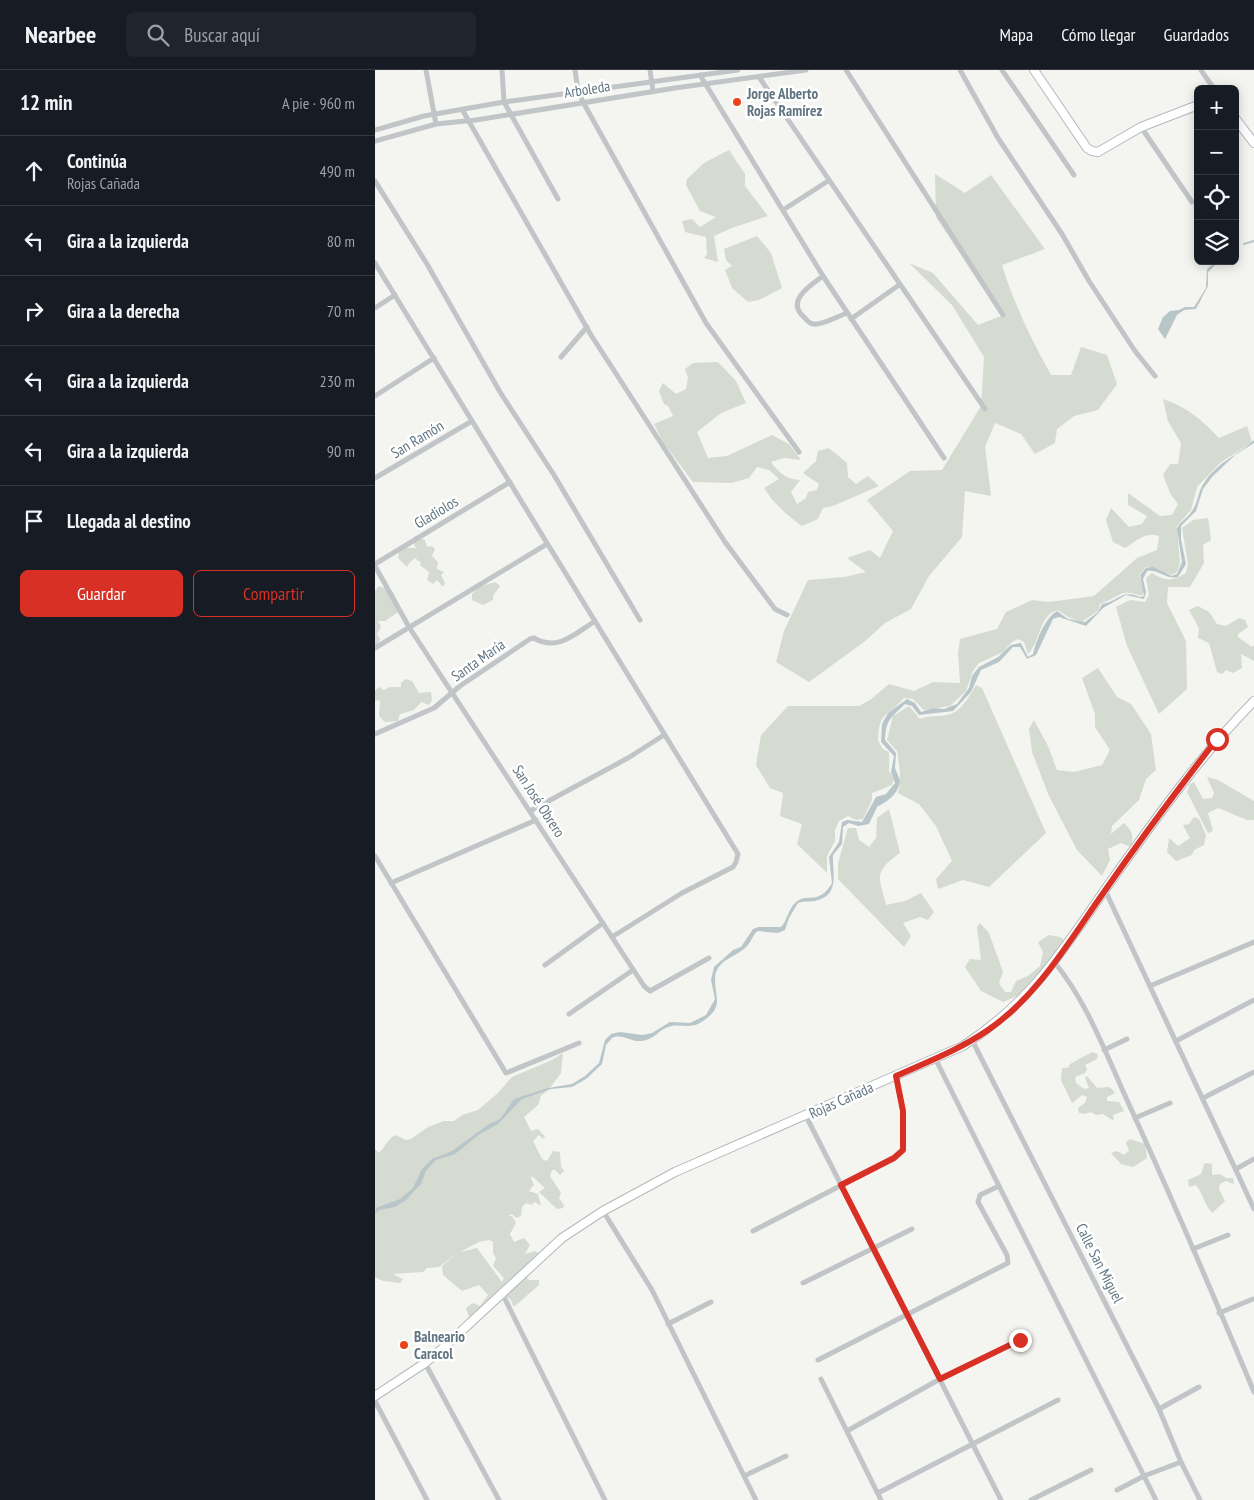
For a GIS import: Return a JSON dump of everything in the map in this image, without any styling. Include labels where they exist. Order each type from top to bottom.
[{"type":"main road","points":[[1034,70],[1092,152],[1098,152],[1141,127],[1194,107]]},
{"type":"main road","points":[[1239,122],[1251,132],[1254,143]]},
{"type":"main road","name":"Rojas Cañada","points":[[375,1396],[425,1363],[574,1227],[675,1172],[896,1076],[989,1030],[1010,1011],[1055,963],[1105,890],[1211,747],[1254,701]]},
{"type":"street","points":[[426,70],[436,124]]},
{"type":"street","points":[[502,70],[504,102],[558,199]]},
{"type":"street","points":[[575,70],[578,91],[583,102],[706,323],[799,452]]},
{"type":"street","points":[[650,70],[653,91]]},
{"type":"street","name":"Arboleda","points":[[375,130],[434,114],[463,111],[504,102],[738,70]]},
{"type":"street","name":"Arboleda","points":[[375,141],[436,124],[469,121],[653,91],[806,70]]},
{"type":"street","points":[[847,70],[1003,316]]},
{"type":"street","points":[[960,70],[998,138],[1062,234],[1089,281],[1135,351],[1155,376]]},
{"type":"street","points":[[1002,70],[1074,175]]},
{"type":"street","points":[[1201,70],[1211,85]]},
{"type":"street","points":[[723,71],[724,81]]},
{"type":"street","points":[[700,75],[823,276],[943,458]]},
{"type":"street","points":[[759,76],[828,181],[985,409]]},
{"type":"street","points":[[463,111],[587,327],[725,542],[775,608],[787,615]]},
{"type":"street","points":[[1141,127],[1192,202]]},
{"type":"street","points":[[375,181],[640,620]]},
{"type":"street","points":[[783,210],[828,181]]},
{"type":"street","points":[[375,263],[738,854],[737,862],[733,867],[682,893],[612,937]]},
{"type":"street","points":[[823,276],[800,293],[797,303],[801,315],[809,322],[816,324],[847,313]]},
{"type":"street","points":[[851,318],[899,285]]},
{"type":"street","points":[[375,308],[395,295]]},
{"type":"street","points":[[561,357],[587,327]]},
{"type":"street","points":[[375,396],[434,358]]},
{"type":"street","name":"San Ramón","points":[[375,478],[472,420]]},
{"type":"street","name":"Gladiolos","points":[[375,565],[509,482]]},
{"type":"street","points":[[375,648],[547,544]]},
{"type":"street","name":"San José Obrero","points":[[375,565],[409,627],[537,820],[633,970],[650,991],[709,958]]},
{"type":"street","name":"Santa María","points":[[375,734],[434,708],[460,686],[530,639],[556,644],[595,621]]},
{"type":"street","points":[[531,811],[628,758],[665,735]]},
{"type":"street","points":[[391,883],[537,820]]},
{"type":"street","points":[[375,856],[506,1073],[579,1043]]},
{"type":"street","points":[[1105,890],[1254,1209]]},
{"type":"street","points":[[545,965],[603,923]]},
{"type":"street","points":[[1150,986],[1254,942]]},
{"type":"street","points":[[1055,963],[1069,980],[1104,1050],[1193,1249],[1219,1314],[1252,1380],[1254,1392]]},
{"type":"street","points":[[569,1014],[633,970]]},
{"type":"street","points":[[1176,1041],[1254,1000]]},
{"type":"street","points":[[1104,1050],[1127,1039]]},
{"type":"street","name":"Calle San Miguel","points":[[972,1040],[1159,1408],[1181,1462],[1201,1500]]},
{"type":"street","points":[[935,1058],[1156,1500]]},
{"type":"street","points":[[1203,1098],[1254,1072]]},
{"type":"street","points":[[753,1230],[894,1158],[903,1150],[903,1111],[896,1076]]},
{"type":"street","points":[[1135,1118],[1170,1103]]},
{"type":"street","points":[[806,1116],[1001,1500]]},
{"type":"street","points":[[1236,1169],[1254,1159]]},
{"type":"street","points":[[817,1360],[1008,1263],[1007,1255],[978,1202],[980,1195],[999,1186]]},
{"type":"street","points":[[603,1211],[652,1290],[756,1500]]},
{"type":"street","points":[[803,1282],[912,1229]]},
{"type":"street","points":[[1193,1249],[1229,1235]]},
{"type":"street","points":[[502,1293],[605,1500]]},
{"type":"street","points":[[1219,1314],[1253,1298]]},
{"type":"street","points":[[668,1324],[711,1302]]},
{"type":"street","points":[[847,1430],[940,1379],[1020,1340]]},
{"type":"street","points":[[425,1363],[499,1500]]},
{"type":"street","points":[[821,1379],[881,1500]]},
{"type":"street","points":[[1159,1408],[1199,1387]]},
{"type":"street","points":[[878,1493],[1058,1400]]},
{"type":"street","points":[[375,1401],[427,1500]]},
{"type":"street","points":[[744,1476],[786,1456]]},
{"type":"street","points":[[1117,1490],[1144,1476],[1181,1462]]},
{"type":"street","points":[[1031,1500],[1091,1470]]},
{"type":"shaded area","points":[[729,150],[745,174],[745,186],[768,216],[714,236],[718,262],[704,258],[707,254],[706,237],[685,232],[682,221],[692,219],[700,227],[716,217],[700,211],[686,185],[687,179],[704,163]]},
{"type":"shaded area","points":[[935,174],[965,193],[991,175],[1045,249],[1002,265],[1023,321],[1051,375],[1071,375],[1081,347],[1107,355],[1117,384],[1098,410],[1074,416],[1057,429],[1055,443],[1035,454],[1021,434],[995,423],[985,447],[991,496],[965,491],[962,537],[929,576],[911,609],[885,623],[864,642],[809,682],[776,662],[784,631],[808,580],[844,577],[866,572],[847,558],[870,550],[880,558],[893,531],[867,500],[910,471],[942,470],[981,406],[984,357],[952,305],[909,263],[933,273],[978,325],[1001,316],[936,217]]},
{"type":"shaded area","points":[[757,236],[771,253],[782,288],[759,300],[748,302],[732,288],[725,270],[732,266],[726,260],[724,249]]},
{"type":"shaded area","points":[[1215,265],[1208,272],[1208,286],[1196,309],[1184,310],[1177,315],[1165,339],[1158,329],[1163,317],[1170,311],[1194,307],[1206,288],[1207,269]]},
{"type":"shaded area","points":[[718,362],[736,381],[746,403],[721,413],[697,432],[708,458],[727,456],[772,435],[789,444],[801,460],[784,458],[771,462],[783,475],[800,480],[791,492],[797,504],[806,498],[808,492],[817,490],[819,484],[803,473],[816,461],[818,451],[829,448],[847,463],[848,477],[856,484],[868,476],[879,486],[833,506],[823,508],[818,519],[802,526],[781,509],[764,488],[779,479],[769,470],[757,467],[749,478],[731,483],[693,482],[663,442],[654,424],[673,416],[668,406],[664,404],[659,391],[663,383],[676,394],[686,389],[688,377],[685,369],[693,363]]},
{"type":"shaded area","points":[[1163,399],[1194,415],[1219,438],[1247,426],[1252,442],[1220,463],[1197,487],[1191,510],[1177,526],[1180,563],[1177,572],[1172,575],[1146,567],[1139,575],[1144,590],[1142,596],[1129,593],[1120,594],[1100,604],[1098,611],[1081,622],[1068,617],[1058,610],[1052,613],[1044,622],[1028,654],[1024,642],[1018,639],[1012,642],[1003,652],[979,663],[973,671],[966,691],[950,706],[924,710],[913,699],[904,698],[885,715],[880,724],[879,731],[878,741],[883,749],[889,752],[889,771],[894,779],[892,785],[872,793],[872,800],[863,819],[856,820],[848,816],[839,821],[835,830],[835,841],[827,856],[827,873],[797,844],[802,824],[780,816],[783,793],[770,788],[756,765],[761,735],[788,706],[859,706],[870,700],[889,684],[914,691],[933,682],[960,683],[958,653],[960,639],[997,629],[1006,612],[1032,600],[1049,602],[1094,596],[1137,558],[1157,550],[1159,536],[1154,535],[1145,536],[1125,548],[1113,542],[1106,520],[1111,508],[1129,527],[1142,524],[1147,516],[1128,505],[1128,493],[1160,516],[1172,515],[1178,504],[1170,493],[1163,475],[1170,464],[1178,464],[1181,443],[1168,421]]},
{"type":"shaded area","points":[[1254,440],[1254,443],[1235,455],[1212,477],[1203,489],[1196,511],[1181,526],[1181,539],[1186,564],[1178,577],[1174,578],[1147,571],[1143,579],[1146,592],[1144,599],[1126,595],[1103,608],[1086,626],[1059,617],[1053,619],[1036,655],[1027,659],[1020,647],[1013,647],[999,662],[981,670],[971,692],[953,711],[919,715],[912,706],[905,704],[893,716],[888,723],[885,740],[896,753],[895,768],[900,780],[898,789],[889,800],[877,807],[869,824],[858,826],[849,823],[843,827],[842,844],[833,855],[832,888],[825,897],[815,901],[798,903],[789,918],[785,930],[778,933],[758,931],[747,946],[722,963],[716,973],[717,1005],[712,1014],[696,1025],[668,1027],[645,1040],[637,1041],[619,1036],[612,1038],[606,1045],[602,1064],[586,1079],[572,1087],[551,1089],[522,1099],[498,1124],[480,1134],[455,1154],[436,1160],[426,1171],[421,1184],[406,1200],[395,1207],[379,1210],[375,1214],[376,1208],[400,1199],[413,1188],[422,1169],[432,1159],[452,1151],[489,1124],[500,1119],[514,1099],[548,1088],[572,1084],[585,1076],[599,1063],[605,1040],[611,1034],[620,1032],[642,1035],[652,1033],[670,1022],[690,1023],[706,1015],[715,999],[711,980],[714,967],[733,950],[741,947],[753,929],[758,927],[781,927],[795,903],[804,898],[822,895],[827,890],[832,883],[829,857],[839,842],[842,822],[847,820],[862,822],[876,797],[886,794],[895,783],[891,772],[894,756],[881,742],[882,724],[888,713],[907,699],[915,703],[921,712],[933,708],[944,709],[957,704],[969,688],[972,676],[979,667],[998,657],[1011,645],[1021,643],[1028,657],[1033,654],[1045,624],[1057,611],[1068,619],[1085,622],[1098,612],[1102,604],[1128,594],[1144,596],[1140,575],[1146,568],[1153,567],[1172,576],[1177,574],[1182,562],[1178,526],[1194,508],[1202,486],[1209,476],[1221,465]]},
{"type":"shaded area","points":[[1208,518],[1211,540],[1203,545],[1204,563],[1190,587],[1168,587],[1167,603],[1186,641],[1187,689],[1159,714],[1127,646],[1116,607],[1130,600],[1145,602],[1149,595],[1146,578],[1152,573],[1161,578],[1173,579],[1186,573],[1188,564],[1182,528],[1193,520]]},
{"type":"shaded area","points":[[415,536],[425,540],[427,547],[432,546],[435,549],[432,556],[438,562],[437,569],[444,572],[441,575],[445,583],[443,587],[437,580],[433,584],[427,580],[429,572],[420,565],[421,562],[416,560],[417,557],[407,567],[398,558],[399,551],[406,548],[416,548],[412,540]]},
{"type":"shaded area","points":[[495,582],[500,586],[493,596],[493,600],[483,605],[472,600],[472,594],[479,587]]},
{"type":"shaded area","points":[[379,586],[393,592],[401,610],[385,621],[378,621],[381,627],[377,634],[380,639],[375,652],[375,591]]},
{"type":"shaded area","points":[[1198,606],[1209,612],[1217,624],[1226,626],[1239,618],[1245,620],[1248,627],[1238,634],[1238,637],[1252,647],[1254,645],[1254,661],[1241,654],[1242,668],[1233,673],[1226,670],[1222,674],[1217,672],[1209,643],[1198,638],[1199,628],[1189,610]]},
{"type":"shaded area","points":[[1098,668],[1117,697],[1131,704],[1151,734],[1156,770],[1146,779],[1139,800],[1112,826],[1111,834],[1124,823],[1132,834],[1132,843],[1131,847],[1121,843],[1108,849],[1110,860],[1102,876],[1077,850],[1049,796],[1032,752],[1029,729],[1034,720],[1048,746],[1057,770],[1074,772],[1102,765],[1110,750],[1095,727],[1095,714],[1082,678]]},
{"type":"shaded area","points":[[405,679],[412,681],[419,693],[431,692],[432,700],[429,705],[421,702],[414,710],[400,714],[398,721],[385,722],[379,716],[380,700],[375,701],[375,691],[379,687],[384,690],[390,687],[401,687],[401,683]]},
{"type":"shaded area","points":[[976,685],[982,688],[1046,833],[989,887],[963,880],[938,889],[936,879],[952,861],[936,826],[919,804],[898,793],[900,777],[897,751],[887,740],[893,716],[909,706],[920,719],[952,714],[965,703]]},
{"type":"shaded area","points":[[1207,777],[1218,780],[1254,801],[1254,820],[1247,820],[1218,808],[1208,813],[1213,831],[1208,833],[1187,792],[1190,784],[1194,782],[1203,799],[1212,798],[1214,793]]},
{"type":"shaded area","points":[[889,809],[900,853],[885,865],[880,875],[886,905],[905,901],[921,893],[934,912],[928,920],[920,917],[903,923],[911,936],[904,947],[838,879],[838,863],[848,828],[856,828],[859,840],[869,847],[876,838],[877,818]]},
{"type":"shaded area","points":[[1194,817],[1199,819],[1206,835],[1204,845],[1194,850],[1192,855],[1176,861],[1167,852],[1169,838],[1178,846],[1190,838],[1183,825],[1189,824]]},
{"type":"shaded area","points":[[980,923],[989,933],[1003,972],[999,983],[1005,992],[1011,992],[1016,981],[1028,976],[1040,966],[1043,952],[1038,942],[1049,935],[1060,937],[1065,941],[1025,993],[1003,1002],[981,991],[965,967],[970,959],[981,960],[977,927]]},
{"type":"shaded area","points":[[1092,1052],[1098,1054],[1097,1059],[1085,1065],[1087,1069],[1085,1073],[1075,1077],[1076,1083],[1084,1089],[1089,1088],[1085,1078],[1087,1076],[1097,1088],[1107,1087],[1113,1090],[1115,1093],[1107,1097],[1107,1101],[1119,1102],[1124,1111],[1113,1115],[1114,1121],[1103,1114],[1079,1113],[1078,1108],[1085,1103],[1087,1097],[1082,1095],[1072,1103],[1061,1080],[1062,1068],[1068,1068],[1070,1064]]},
{"type":"shaded area","points":[[563,1053],[561,1073],[541,1096],[538,1105],[524,1117],[531,1131],[538,1129],[545,1137],[543,1139],[539,1135],[533,1141],[542,1159],[547,1161],[553,1151],[560,1152],[561,1166],[564,1171],[560,1175],[555,1170],[552,1170],[550,1176],[561,1193],[559,1198],[564,1205],[563,1208],[557,1209],[539,1192],[545,1188],[532,1176],[534,1185],[529,1191],[538,1194],[541,1206],[535,1202],[531,1205],[526,1203],[522,1207],[521,1216],[516,1218],[512,1214],[508,1216],[512,1216],[516,1223],[510,1234],[514,1242],[524,1238],[530,1245],[525,1254],[535,1251],[541,1255],[527,1278],[529,1280],[539,1280],[539,1285],[515,1306],[505,1295],[470,1320],[466,1308],[473,1303],[480,1306],[488,1295],[479,1285],[462,1291],[443,1275],[442,1266],[459,1252],[439,1267],[427,1268],[423,1272],[393,1274],[403,1279],[400,1283],[383,1281],[375,1277],[375,1149],[379,1153],[395,1135],[406,1140],[411,1139],[428,1127],[444,1121],[454,1121],[462,1115],[478,1110],[498,1093],[512,1077],[552,1060]],"holes":[[[489,1240],[493,1242],[493,1253],[496,1258],[493,1266],[504,1278],[502,1282],[477,1248],[460,1252],[479,1242]]]},
{"type":"shaded area","points":[[1130,1139],[1145,1144],[1147,1158],[1133,1167],[1121,1164],[1111,1153],[1117,1151],[1124,1155],[1129,1151],[1126,1142]]},
{"type":"shaded area","points":[[1204,1164],[1212,1164],[1212,1175],[1220,1174],[1226,1178],[1233,1178],[1234,1184],[1226,1181],[1220,1184],[1219,1189],[1225,1201],[1212,1213],[1196,1185],[1189,1187],[1188,1180],[1201,1174]]},
{"type":"waterway","points":[[1244,244],[1254,241]]},
{"type":"place","name":"Jorge Alberto Rojas Ramírez","points":[[737,102]]},
{"type":"place","name":"Balneario Caracol","points":[[404,1345]]},
{"type":"route","points":[[1020,1340],[940,1379],[841,1185],[894,1158],[903,1150],[903,1111],[896,1076],[963,1046],[989,1030],[1028,994],[1055,963],[1105,890],[1217,739]]}]
